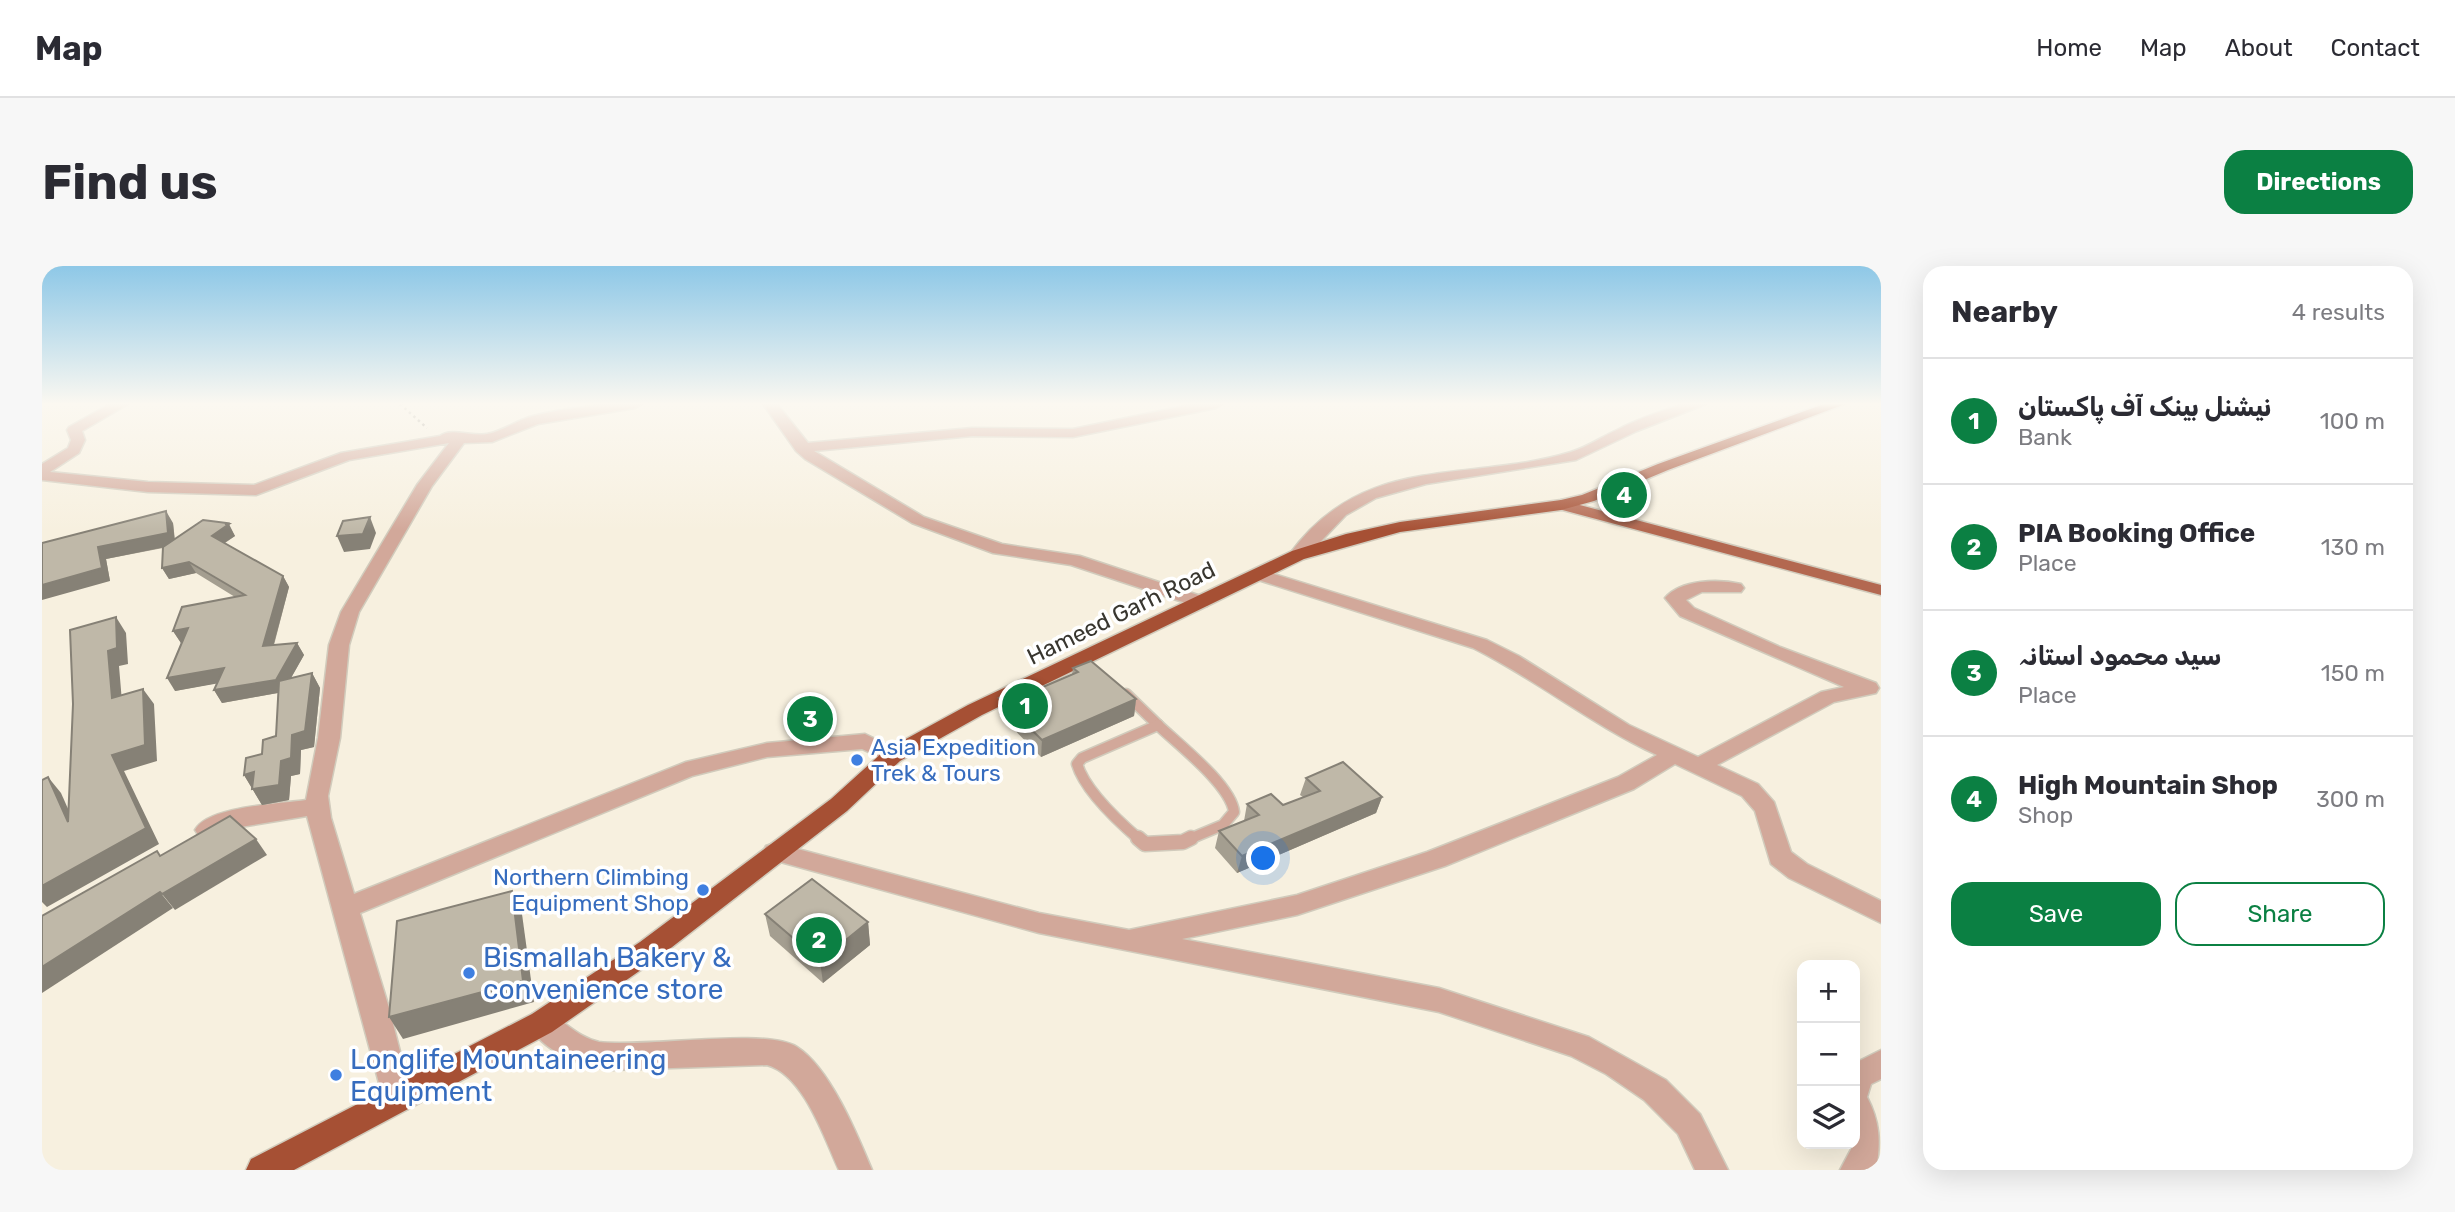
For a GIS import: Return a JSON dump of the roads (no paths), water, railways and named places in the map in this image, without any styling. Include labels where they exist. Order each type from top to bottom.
[{"type":"highway","name":"Hameed Garh Road","points":[[262,1170],[542,1023],[649,950],[839,805],[892,756],[928,733],[1089,661],[1298,555],[1400,527],[1561,505],[1588,498],[1721,446]]},
{"type":"main road","points":[[1561,505],[1881,590]]},
{"type":"street","points":[[76,446],[42,472],[46,475],[148,487],[256,490],[346,456],[405,446]]},
{"type":"street","points":[[397,1099],[375,1008],[319,818],[318,806],[321,771],[329,738],[339,645],[350,612],[450,446]]},
{"type":"street","points":[[801,448],[820,446]]},
{"type":"street","points":[[1298,555],[1324,525],[1346,507],[1371,495],[1426,481],[1572,456],[1600,446]]},
{"type":"street","points":[[801,448],[826,467],[896,509],[960,537],[999,549],[1074,560],[1201,602]]},
{"type":"street","points":[[1258,574],[1480,644],[1512,660],[1621,730],[1750,790],[1766,808],[1780,857],[1798,871],[1881,913]]},
{"type":"street","points":[[1735,588],[1699,587],[1674,598],[1687,612],[1773,651],[1874,687]]},
{"type":"street","points":[[1700,765],[1828,697],[1874,687]]},
{"type":"street","points":[[345,908],[686,770],[767,750],[865,741],[892,756]]},
{"type":"street","points":[[1124,940],[1297,905],[1436,859],[1626,783],[1676,754]]},
{"type":"street","points":[[187,842],[223,821],[318,806]]},
{"type":"street","points":[[775,852],[1039,923],[1439,1000],[1579,1046],[1655,1090],[1689,1125],[1712,1170]]},
{"type":"street","points":[[542,1023],[570,1046],[589,1055],[611,1057],[767,1052],[786,1057],[815,1086],[856,1170]]},
{"type":"street","points":[[1856,1086],[1858,1076],[1881,1063]]},
{"type":"street","points":[[1856,1170],[1862,1165],[1872,1139],[1860,1114]]},
{"type":"lane","points":[[1121,689],[1159,724],[1224,789],[1233,802],[1234,812],[1223,825],[1183,842],[1158,845],[1145,844],[1121,824],[1090,787],[1077,764],[1082,758],[1159,724]]},
{"type":"place","name":"High Mountain Shop","points":[[1624,495]]},
{"type":"place","name":"نیشنل بینک آف پاکستان","points":[[1025,706]]},
{"type":"place","name":"سید محمود استانہ","points":[[810,719]]},
{"type":"place","name":"Asia Expedition Trek & Tours","points":[[857,760]]},
{"type":"place","name":"Northern Climbing Equipment Shop","points":[[703,890]]},
{"type":"place","name":"PIA Booking Office","points":[[819,940]]},
{"type":"place","name":"Bismallah Bakery & convenience store","points":[[469,973]]},
{"type":"place","name":"Longlife Mountaineering Equipment","points":[[336,1075]]}]
